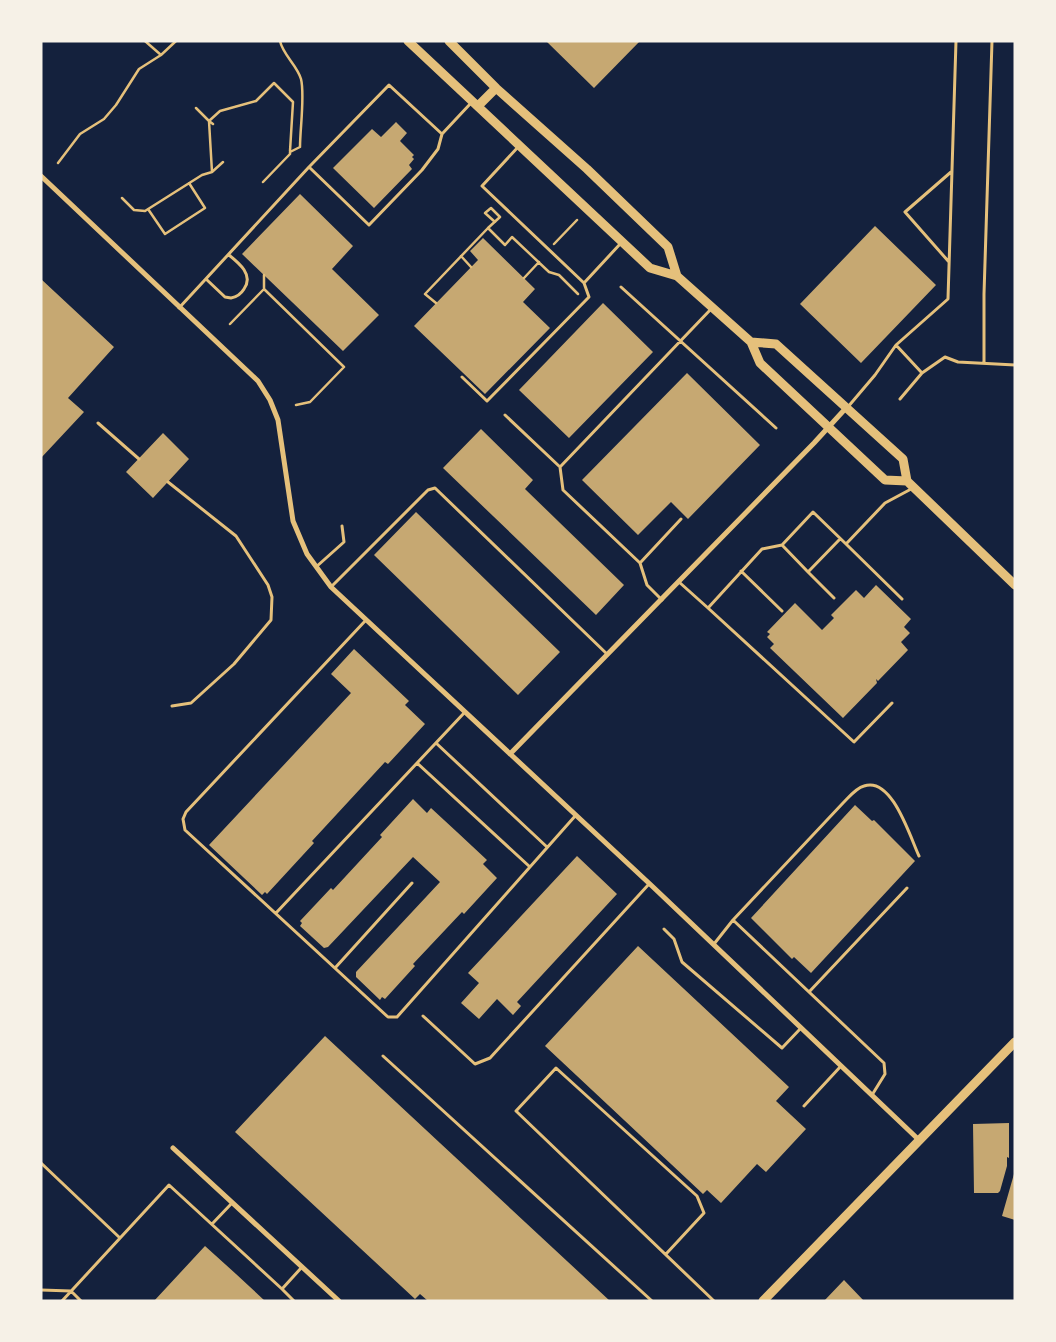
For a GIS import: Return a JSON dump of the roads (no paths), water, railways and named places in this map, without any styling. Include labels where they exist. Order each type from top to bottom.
[{"type":"main road","points":[[408,41],[650,268],[677,276],[751,342],[760,363],[886,480],[911,485]]},
{"type":"main road","points":[[449,41],[496,88],[587,169],[668,247],[677,276]]},
{"type":"main road","points":[[476,103],[496,88]]},
{"type":"main road","points":[[751,342],[776,344],[903,459],[911,485],[1015,585]]},
{"type":"main road","points":[[763,1301],[1015,1042]]},
{"type":"street","points":[[41,176],[258,381],[270,400],[280,430],[288,499],[293,521],[307,554],[331,587],[714,944],[919,1140]]},
{"type":"street","points":[[510,754],[830,427],[846,408]]},
{"type":"street","points":[[173,1148],[339,1301]]},
{"type":"lane","points":[[846,408],[875,375],[896,345],[918,328],[930,314],[948,300],[956,41]]},
{"type":"lane","points":[[984,363],[984,294],[992,41]]},
{"type":"lane","points":[[179,308],[230,255],[309,167],[389,84],[442,134]]},
{"type":"lane","points":[[309,167],[369,225],[422,170],[438,149],[442,134],[476,103]]},
{"type":"lane","points":[[462,377],[488,401],[589,297],[584,283],[482,186],[519,145]]},
{"type":"lane","points":[[949,262],[905,212],[952,172]]},
{"type":"lane","points":[[584,283],[622,242]]},
{"type":"lane","points":[[206,280],[225,297],[231,298],[240,294],[247,284],[247,276],[241,265],[230,255]]},
{"type":"lane","points":[[621,287],[776,428]]},
{"type":"lane","points":[[560,468],[712,308]]},
{"type":"lane","points":[[896,345],[922,373]]},
{"type":"lane","points":[[900,399],[922,373],[945,357],[958,362],[1015,365]]},
{"type":"lane","points":[[505,414],[560,468],[563,490],[640,563],[647,585],[662,600]]},
{"type":"lane","points":[[98,423],[138,459]]},
{"type":"lane","points":[[168,482],[236,536],[268,585],[272,597],[272,620],[234,664],[191,703],[172,706]]},
{"type":"lane","points":[[846,544],[885,503],[911,485]]},
{"type":"lane","points":[[331,587],[428,490],[435,488],[608,655]]},
{"type":"lane","points":[[708,608],[762,549],[782,545],[813,512],[902,599]]},
{"type":"lane","points":[[640,563],[680,519]]},
{"type":"lane","points":[[316,567],[344,542],[342,526]]},
{"type":"lane","points":[[808,572],[840,539]]},
{"type":"lane","points":[[782,545],[834,598]]},
{"type":"lane","points":[[741,571],[782,611]]},
{"type":"lane","points":[[679,582],[854,742],[892,704]]},
{"type":"lane","points":[[366,620],[186,812],[183,819],[185,830],[388,1017],[397,1017],[576,815]]},
{"type":"lane","points":[[276,913],[465,712]]},
{"type":"lane","points":[[436,744],[548,847]]},
{"type":"lane","points":[[417,764],[530,867]]},
{"type":"lane","points":[[714,944],[732,920],[844,803],[864,786],[876,785],[891,796],[919,856]]},
{"type":"lane","points":[[335,968],[412,883]]},
{"type":"lane","points":[[422,1016],[476,1064],[490,1058],[649,884]]},
{"type":"lane","points":[[809,992],[907,888]]},
{"type":"lane","points":[[732,920],[884,1063],[885,1074],[872,1095]]},
{"type":"lane","points":[[664,930],[674,939],[682,962],[782,1048],[801,1027]]},
{"type":"lane","points":[[383,1056],[652,1301]]},
{"type":"lane","points":[[804,1106],[842,1066]]},
{"type":"lane","points":[[666,1254],[704,1213],[697,1196],[556,1068],[516,1111],[714,1301]]},
{"type":"lane","points":[[41,1162],[120,1238]]},
{"type":"lane","points":[[62,1301],[169,1185],[294,1301]]},
{"type":"lane","points":[[212,1224],[232,1203]]},
{"type":"lane","points":[[282,1289],[302,1267]]},
{"type":"lane","points":[[41,1290],[71,1291],[81,1301]]}]
